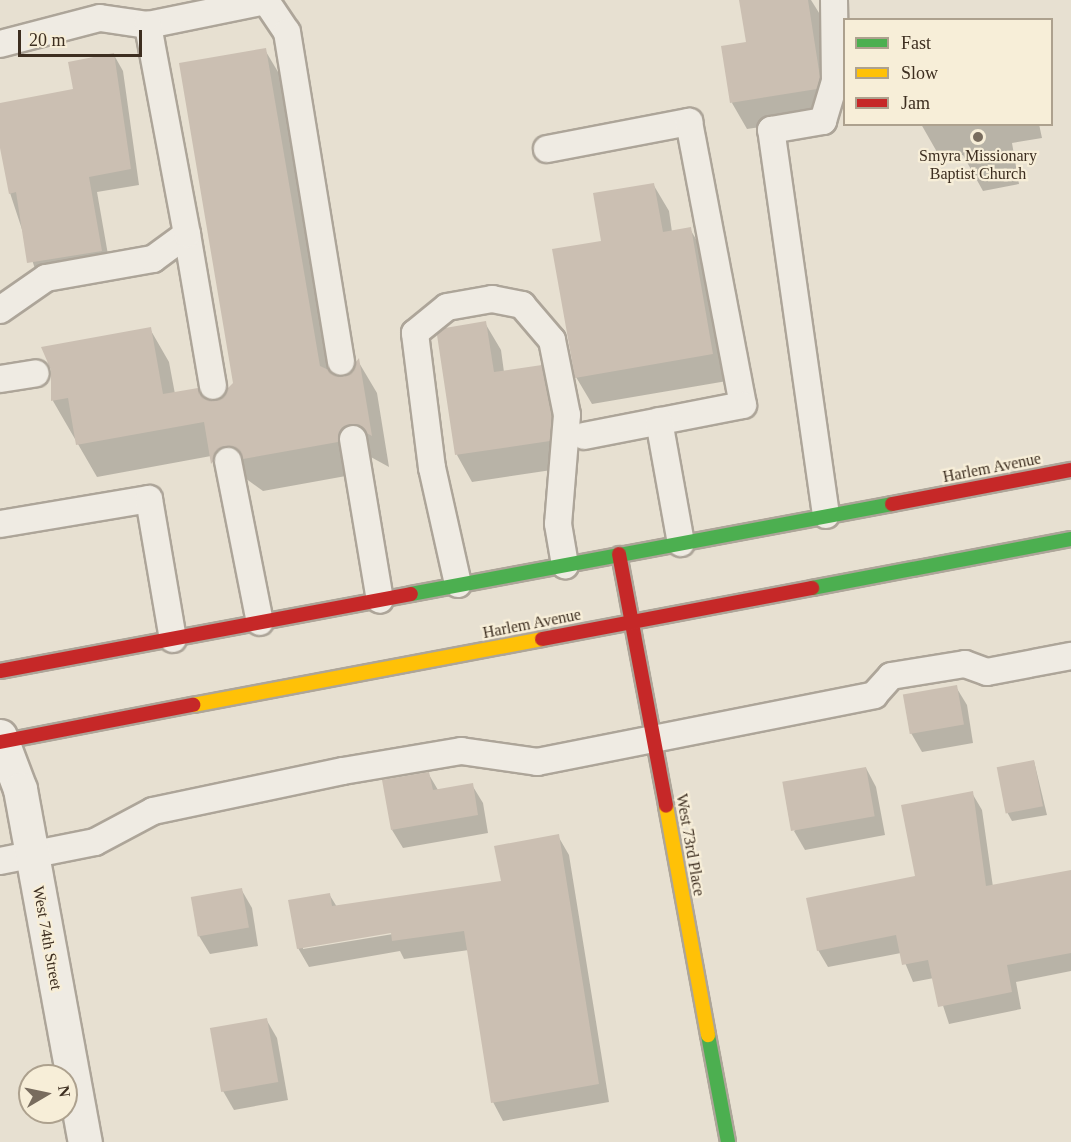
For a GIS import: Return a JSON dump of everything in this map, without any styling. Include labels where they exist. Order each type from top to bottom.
[{"type":"main road","name":"Harlem Avenue","points":[[0,671],[1071,470]]},
{"type":"main road","name":"Harlem Avenue","points":[[1,740],[1071,539]]},
{"type":"main road","name":"West 73rd Place","points":[[619,554],[728,1142]]},
{"type":"street","name":"West 74th Street","points":[[1,740],[20,789],[85,1142]]},
{"type":"lane","points":[[826,515],[771,130],[824,121],[835,81],[834,0]]},
{"type":"lane","points":[[0,44],[100,18],[148,25],[266,1],[287,32],[341,362]]},
{"type":"lane","points":[[148,25],[213,386]]},
{"type":"lane","points":[[547,149],[689,122],[743,405],[584,436]]},
{"type":"lane","points":[[0,310],[46,278],[153,259],[187,234]]},
{"type":"lane","points":[[458,584],[432,468],[416,333],[447,307],[492,298],[522,305],[552,340],[567,416],[558,524],[565,565]]},
{"type":"lane","points":[[0,379],[36,373]]},
{"type":"lane","points":[[659,421],[681,543]]},
{"type":"lane","points":[[353,440],[380,600]]},
{"type":"lane","points":[[228,461],[260,622]]},
{"type":"lane","points":[[0,524],[149,499],[173,639]]},
{"type":"lane","points":[[0,861],[94,842],[153,811],[343,771],[462,751],[537,762],[874,695],[891,676],[965,664],[987,672],[1071,656]]},
{"type":"building","points":[[739,0],[808,0],[820,77],[817,89],[730,103],[721,46],[746,42]]},
{"type":"building","points":[[266,48],[320,366],[344,377],[359,358],[372,436],[350,424],[338,442],[243,459],[226,446],[211,464],[204,422],[76,445],[68,398],[51,401],[51,370],[41,347],[151,327],[163,394],[198,388],[215,401],[233,383],[179,63]]},
{"type":"building","points":[[114,53],[131,169],[89,177],[102,251],[27,263],[16,192],[9,194],[0,148],[0,103],[73,89],[68,62]]},
{"type":"building","points":[[654,183],[663,232],[691,227],[713,354],[575,378],[552,249],[601,241],[593,193]]},
{"type":"building","points":[[486,321],[494,372],[542,365],[552,416],[550,441],[455,455],[437,335],[445,328]]},
{"type":"building","points":[[957,685],[964,724],[910,734],[903,695]]},
{"type":"building","points":[[1034,760],[1043,806],[1006,813],[997,767]]},
{"type":"building","points":[[866,767],[875,816],[791,831],[782,782]]},
{"type":"building","points":[[429,772],[433,790],[473,783],[478,815],[391,830],[382,780]]},
{"type":"building","points":[[973,791],[986,886],[1071,870],[1071,953],[1007,965],[1012,992],[938,1007],[928,960],[902,965],[896,935],[817,951],[806,898],[915,876],[901,805]]},
{"type":"building","points":[[559,834],[599,1084],[491,1103],[464,931],[392,941],[391,933],[297,949],[288,900],[330,893],[332,906],[501,881],[494,846]]},
{"type":"building","points":[[242,888],[249,927],[198,936],[191,897]]},
{"type":"building","points":[[267,1018],[278,1082],[221,1092],[210,1028]]},
{"type":"traffic: fast","points":[[411,594],[892,504]]},
{"type":"traffic: fast","points":[[812,588],[1071,539]]},
{"type":"traffic: fast","points":[[708,1035],[728,1142]]},
{"type":"traffic: slow","points":[[193,705],[542,639]]},
{"type":"traffic: slow","points":[[666,806],[708,1035]]},
{"type":"traffic: jam","points":[[892,504],[1071,470]]},
{"type":"traffic: jam","points":[[619,554],[666,806]]},
{"type":"traffic: jam","points":[[542,639],[812,588]]},
{"type":"traffic: jam","points":[[0,671],[411,594]]},
{"type":"traffic: jam","points":[[0,742],[193,705]]},
{"type":"place","name":"Smyra Missionary Baptist Church","points":[[978,137]]}]
